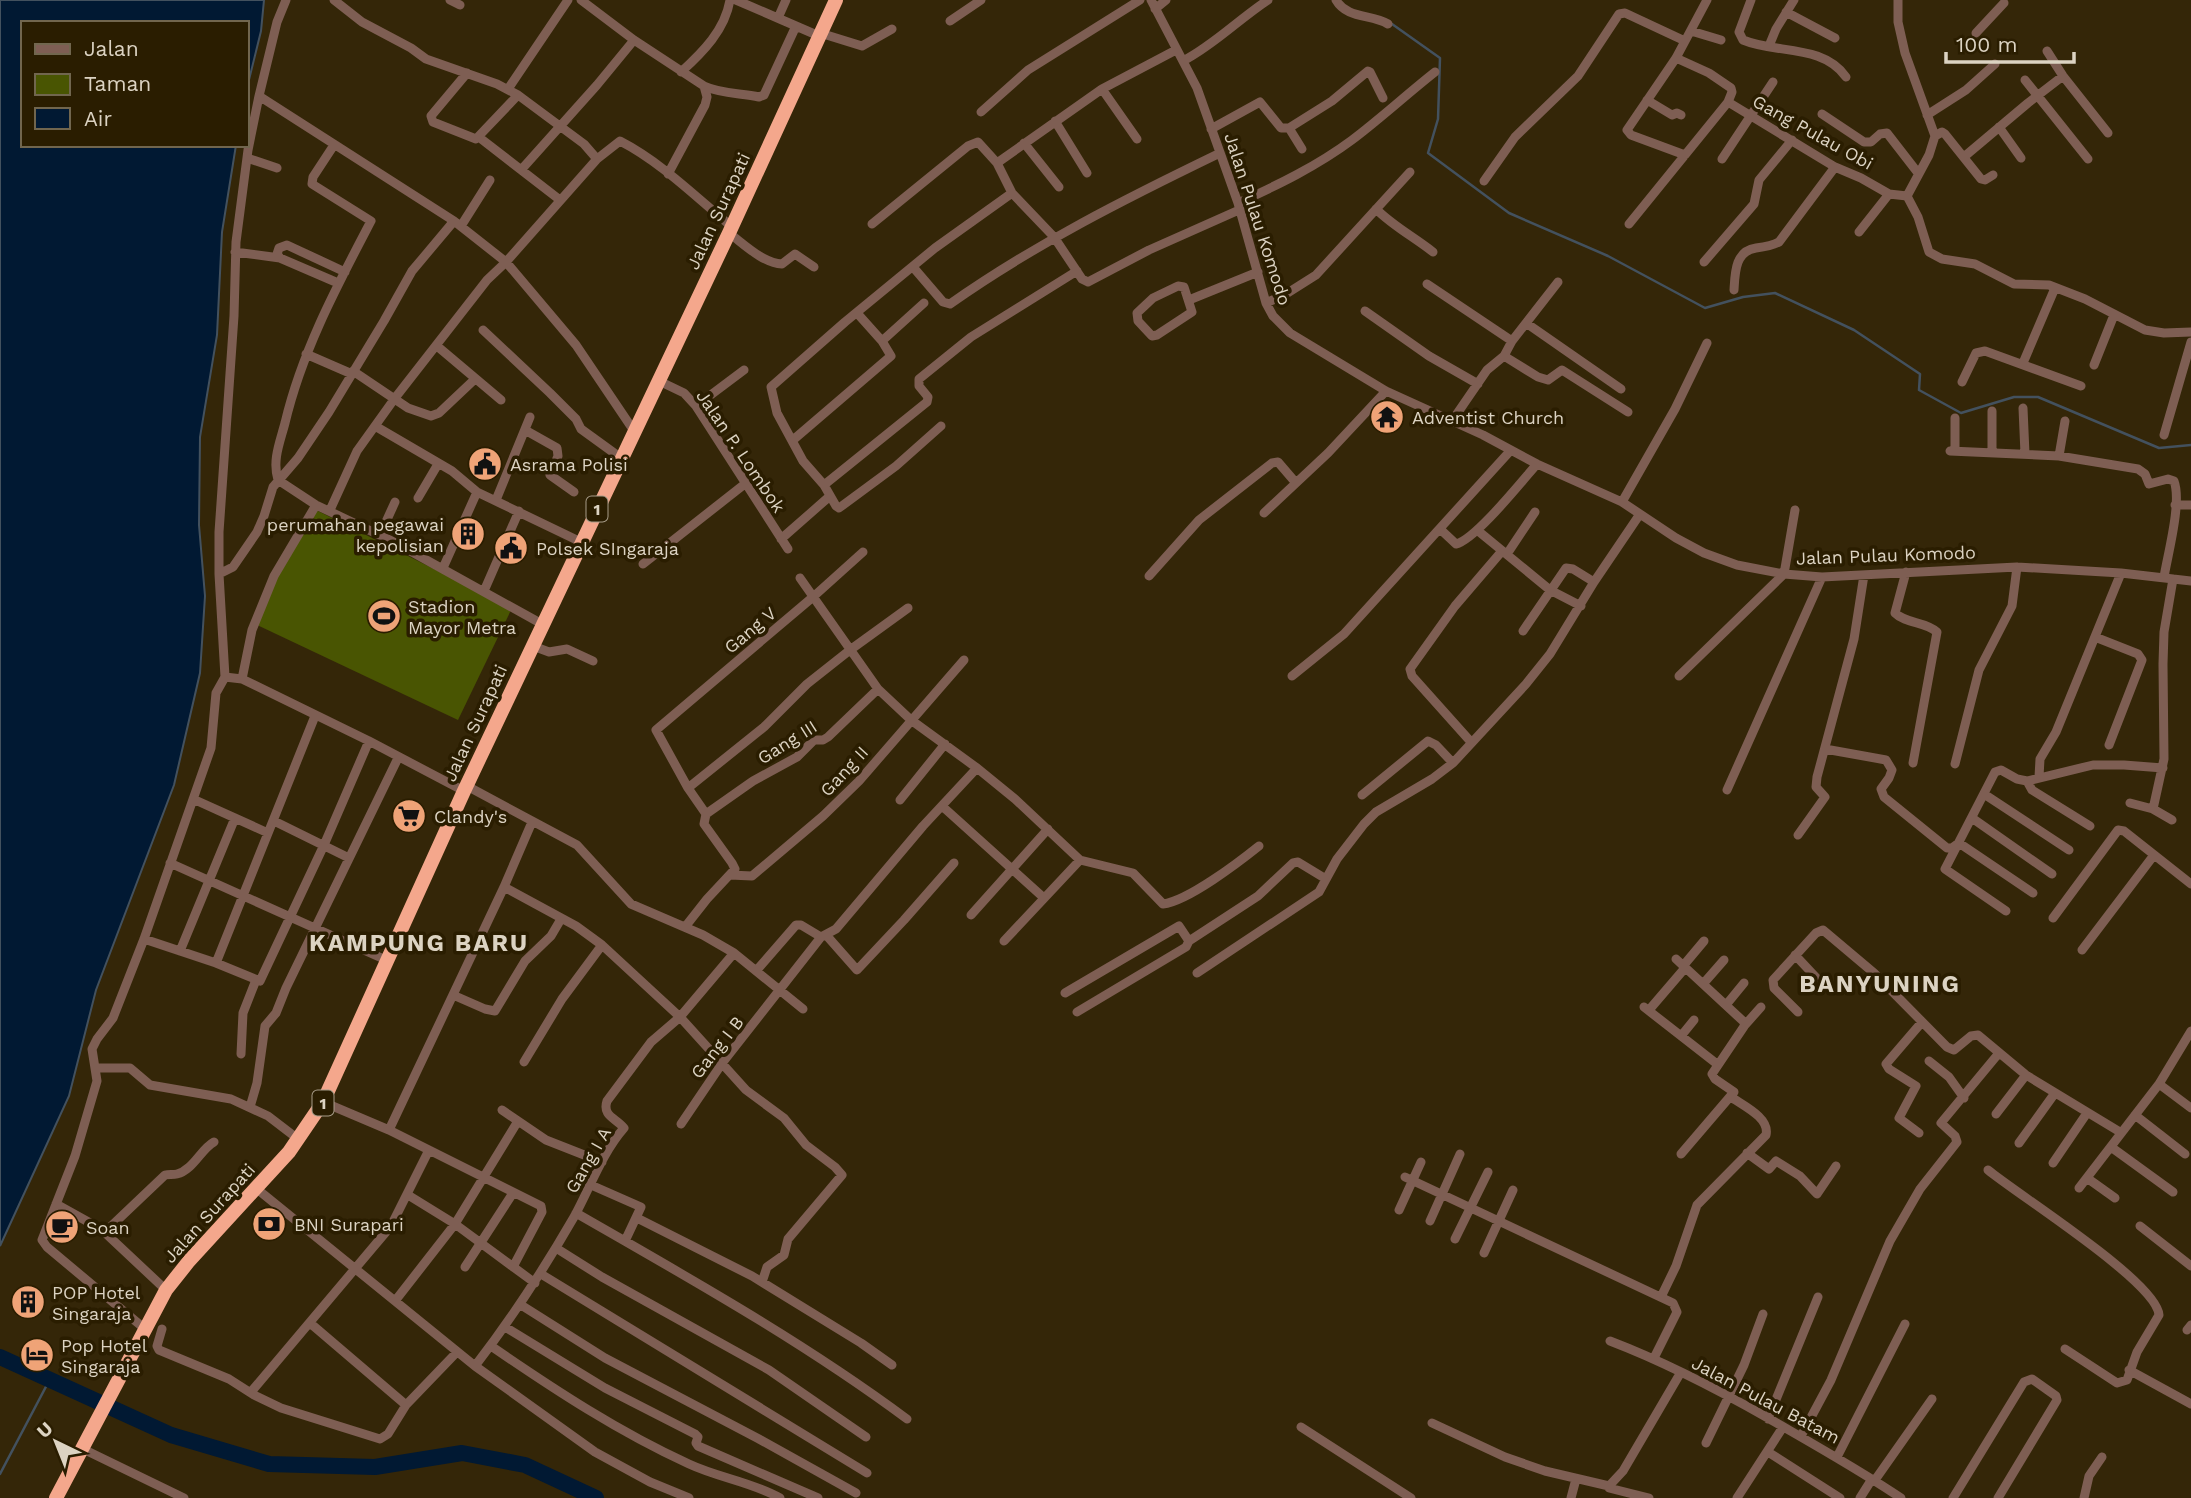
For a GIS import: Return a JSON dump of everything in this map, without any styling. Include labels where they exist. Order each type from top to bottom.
[{"type":"highway","name":"Jalan Surapati","points":[[83,1449],[166,1290],[189,1261],[257,1189],[298,1139],[323,1102],[542,624],[659,381],[836,0]]},
{"type":"highway","name":"1","points":[[56,1498],[83,1449]]},
{"type":"street","points":[[334,0],[362,22],[426,59],[518,95],[584,144],[597,159]]},
{"type":"street","points":[[450,0],[460,5]]},
{"type":"street","points":[[508,89],[568,0]]},
{"type":"street","points":[[581,0],[634,40],[704,86],[713,90],[759,97],[764,95],[796,26]]},
{"type":"street","points":[[681,72],[712,41],[721,26],[730,0]]},
{"type":"street","points":[[736,0],[796,26],[862,46],[892,29]]},
{"type":"street","points":[[778,18],[786,0]]},
{"type":"street","points":[[950,21],[980,0]]},
{"type":"street","points":[[981,112],[1028,70],[1140,0]]},
{"type":"street","points":[[1153,4],[1166,0]]},
{"type":"street","points":[[1183,61],[1210,46],[1220,35],[1268,0]]},
{"type":"street","points":[[1336,0],[1344,10],[1380,19],[1388,24]]},
{"type":"street","points":[[1685,155],[1627,132],[1676,58],[1707,0]]},
{"type":"street","points":[[1751,0],[1745,12],[1740,37],[1753,44],[1801,52],[1833,63],[1846,76]]},
{"type":"street","points":[[1769,46],[1794,0]]},
{"type":"street","points":[[1898,0],[1901,36],[1935,136],[1929,155],[1907,196],[1926,246],[1933,255],[1975,264],[2014,284],[2039,284],[2055,288],[2085,299],[2136,327],[2155,332],[2191,332]]},
{"type":"street","points":[[1976,33],[2002,1],[2013,11]]},
{"type":"street","points":[[145,1329],[44,1243],[43,1235],[75,1156],[97,1081],[92,1049],[113,1018],[144,939],[211,748],[216,693],[225,677],[219,532],[235,252],[247,158],[259,96],[277,22],[285,2]]},
{"type":"street","name":"Jalan Pulau Komodo","points":[[1153,4],[1196,88],[1212,129],[1239,206],[1266,303],[1273,316],[1290,333],[1386,391],[1622,502],[1676,538],[1704,553],[1737,565],[1784,574],[1822,577],[2017,566],[2120,572],[2191,581]]},
{"type":"street","points":[[1786,12],[1835,38]]},
{"type":"street","points":[[1484,181],[1515,137],[1578,76],[1619,14],[1625,13],[1685,41]]},
{"type":"street","points":[[1691,31],[1721,40]]},
{"type":"street","points":[[521,170],[634,40]]},
{"type":"street","points":[[996,163],[1102,89],[1176,50]]},
{"type":"street","points":[[2047,51],[2108,133]]},
{"type":"street","points":[[1676,58],[1731,88],[1728,102]]},
{"type":"street","points":[[1927,115],[1958,96],[1995,64]]},
{"type":"street","points":[[1212,129],[1260,102],[1281,128],[1289,128],[1332,100],[1368,71],[1383,98]]},
{"type":"street","points":[[872,224],[974,142],[979,143],[996,163],[1012,193],[1054,237],[1085,281],[1091,282],[1129,260],[1283,183],[1330,155],[1435,72]]},
{"type":"street","points":[[467,73],[430,118],[433,122],[474,140],[480,138],[518,95]]},
{"type":"street","points":[[1965,156],[2063,76]]},
{"type":"street","points":[[2025,80],[2088,159]]},
{"type":"street","points":[[1722,159],[1773,82]]},
{"type":"street","points":[[668,174],[705,105],[707,97],[704,86]]},
{"type":"street","points":[[1102,89],[1137,139]]},
{"type":"street","points":[[259,96],[458,223],[506,262],[576,345],[634,431]]},
{"type":"street","points":[[1647,100],[1672,115],[1681,115]]},
{"type":"street","name":"Gang Pulau Obi","points":[[1629,224],[1728,102],[1835,167],[1889,194],[1907,196]]},
{"type":"street","points":[[1822,114],[1864,142],[1871,142],[1887,133],[1918,173]]},
{"type":"street","points":[[1055,121],[1087,173]]},
{"type":"street","points":[[1999,127],[2021,158]]},
{"type":"street","points":[[1289,128],[1302,149]]},
{"type":"street","points":[[1935,136],[1942,132],[1945,134],[1981,179],[1985,180],[1993,175]]},
{"type":"street","points":[[480,138],[560,200]]},
{"type":"street","points":[[1704,262],[1754,204],[1759,180],[1792,140]]},
{"type":"street","points":[[330,510],[357,452],[395,398],[487,280],[597,159],[620,141],[668,174],[763,258],[781,265],[795,254],[814,267]]},
{"type":"street","points":[[1024,143],[1059,187]]},
{"type":"street","points":[[334,145],[313,177],[312,184],[372,221],[338,283],[296,379],[275,462],[278,480],[316,505],[443,568],[542,624]]},
{"type":"street","points":[[913,267],[947,304],[994,272],[1054,237],[1220,153]]},
{"type":"street","points":[[247,158],[277,168]]},
{"type":"street","points":[[1734,290],[1735,271],[1742,256],[1748,249],[1773,246],[1779,242],[1835,167]]},
{"type":"street","points":[[1266,303],[1316,275],[1410,172]]},
{"type":"street","points":[[219,574],[228,572],[233,567],[257,532],[270,493],[298,458],[353,372],[412,271],[458,223],[490,180]]},
{"type":"street","points":[[941,426],[896,466],[841,507],[835,506],[824,485],[803,461],[777,413],[771,387],[935,248],[1012,193]]},
{"type":"street","points":[[1859,232],[1889,194]]},
{"type":"street","points":[[1376,209],[1390,223],[1402,228],[1433,252]]},
{"type":"street","points":[[280,258],[277,252],[279,248],[287,245],[345,272]]},
{"type":"street","points":[[235,252],[280,258],[338,283]]},
{"type":"street","points":[[824,485],[927,402],[928,397],[919,386],[919,379],[971,337],[1077,271]]},
{"type":"street","points":[[1189,300],[1258,272]]},
{"type":"street","points":[[1452,421],[1487,370],[1504,356],[1558,282]]},
{"type":"street","points":[[1427,284],[1513,341]]},
{"type":"street","points":[[1182,286],[1189,300],[1192,312],[1190,315],[1154,337],[1137,318],[1139,311],[1153,298],[1169,289],[1182,286]]},
{"type":"street","points":[[2023,363],[2055,288]]},
{"type":"street","points":[[882,341],[924,303]]},
{"type":"street","points":[[1365,310],[1429,356],[1478,384]]},
{"type":"street","points":[[793,440],[890,359],[891,354],[882,341],[857,313]]},
{"type":"street","points":[[2094,365],[2114,315]]},
{"type":"street","points":[[1526,323],[1622,389]]},
{"type":"street","points":[[483,330],[576,419],[581,429],[621,458]]},
{"type":"street","points":[[2164,435],[2191,342]]},
{"type":"street","points":[[1622,502],[1675,409],[1707,343]]},
{"type":"street","points":[[437,346],[501,400]]},
{"type":"street","points":[[1962,382],[1974,357],[1980,351],[2023,363],[2081,386]]},
{"type":"street","points":[[306,354],[353,372],[416,412],[434,416],[475,379]]},
{"type":"street","points":[[1504,356],[1538,377],[1548,380],[1562,370],[1628,412]]},
{"type":"street","points":[[696,406],[744,370]]},
{"type":"street","name":"Jalan P. Lombok","points":[[659,381],[684,393],[696,406],[788,549]]},
{"type":"street","points":[[1264,513],[1328,453],[1386,391]]},
{"type":"street","points":[[2023,408],[2025,454]]},
{"type":"street","points":[[1992,411],[1992,453]]},
{"type":"street","points":[[496,500],[530,417]]},
{"type":"street","points":[[1955,418],[1953,451],[2059,456],[2138,469],[2145,474],[2149,484],[2171,479],[2175,483],[2175,515],[2164,643],[2163,768],[2153,809]]},
{"type":"street","points":[[2059,456],[2065,421]]},
{"type":"street","points":[[375,426],[452,471],[477,492],[581,542]]},
{"type":"street","points":[[525,430],[558,449],[550,475],[574,492]]},
{"type":"street","points":[[1292,676],[1344,634],[1511,450]]},
{"type":"street","points":[[1149,576],[1199,520],[1272,463],[1278,462],[1296,483]]},
{"type":"street","points":[[418,498],[438,464]]},
{"type":"street","points":[[1440,529],[1456,544],[1461,543],[1477,530],[1537,464]]},
{"type":"street","points":[[643,564],[746,483]]},
{"type":"street","points":[[443,568],[477,492]]},
{"type":"street","points":[[781,539],[830,496]]},
{"type":"street","points":[[380,535],[395,502]]},
{"type":"street","points":[[242,679],[252,630],[274,576],[316,505]]},
{"type":"street","points":[[2175,505],[2191,505]]},
{"type":"street","points":[[1679,676],[1784,574],[1795,510]]},
{"type":"street","points":[[484,591],[519,511]]},
{"type":"street","points":[[1471,742],[1412,676],[1410,669],[1447,616],[1504,553],[1535,512]]},
{"type":"street","points":[[1197,972],[1319,892],[1333,865],[1355,834],[1376,812],[1432,779],[1453,763],[1550,654],[1640,514]]},
{"type":"street","points":[[1477,530],[1550,590],[1581,606]]},
{"type":"street","name":"Gang V","points":[[688,788],[656,730],[863,552]]},
{"type":"street","points":[[1955,764],[1979,670],[2012,606],[2017,566]]},
{"type":"street","points":[[1523,631],[1565,569],[1568,568],[1594,582]]},
{"type":"street","points":[[1906,572],[1895,612],[1900,618],[1932,627],[1937,632],[1913,763]]},
{"type":"street","points":[[2039,777],[2040,759],[2056,732],[2120,572]]},
{"type":"street","points":[[1798,835],[1825,797],[1815,787],[1854,639],[1864,575]]},
{"type":"street","points":[[1727,790],[1822,577]]},
{"type":"street","points":[[800,578],[878,689],[911,720],[977,768],[1080,860],[1133,873],[1163,904],[1175,901],[1229,870],[1259,846]]},
{"type":"street","points":[[685,927],[734,869],[704,824],[706,814],[688,788],[764,727],[807,684],[908,608]]},
{"type":"street","points":[[2095,637],[2138,654],[2142,660],[2109,745]]},
{"type":"street","points":[[533,646],[549,652],[567,649],[593,661]]},
{"type":"street","name":"Gang II","points":[[730,876],[752,876],[767,865],[859,781],[964,660]]},
{"type":"street","points":[[225,677],[242,679],[576,845],[631,904],[704,935],[734,953],[803,1009]]},
{"type":"street","name":"Gang III","points":[[706,814],[753,781],[797,757],[814,740],[828,737],[878,689]]},
{"type":"street","points":[[216,963],[315,716]]},
{"type":"street","points":[[144,939],[260,981],[369,741]]},
{"type":"street","points":[[1362,795],[1428,741],[1436,745],[1453,763]]},
{"type":"street","points":[[900,800],[945,744]]},
{"type":"street","points":[[1825,749],[1886,760],[1892,770],[1881,794],[1947,848],[1959,844]]},
{"type":"street","points":[[250,1107],[257,1083],[265,1026],[276,1013],[398,758]]},
{"type":"street","points":[[2006,911],[1945,869],[1994,774],[1999,770],[2027,781],[2093,765],[2163,768]]},
{"type":"street","name":"Gang I B","points":[[681,1124],[723,1062],[824,936],[836,929],[977,768]]},
{"type":"street","points":[[2027,781],[2032,790],[2090,826]]},
{"type":"street","points":[[1984,794],[2069,850]]},
{"type":"street","points":[[192,799],[268,834]]},
{"type":"street","points":[[2130,803],[2153,809],[2172,820]]},
{"type":"street","points":[[942,806],[1044,898]]},
{"type":"street","points":[[180,951],[234,818]]},
{"type":"street","points":[[1972,818],[2052,874]]},
{"type":"street","points":[[274,821],[349,858]]},
{"type":"street","points":[[389,1130],[532,822]]},
{"type":"street","points":[[971,915],[1048,829]]},
{"type":"street","points":[[2053,918],[2118,830],[2124,831],[2191,884]]},
{"type":"street","points":[[1959,844],[2033,893]]},
{"type":"street","points":[[2081,950],[2154,855]]},
{"type":"street","points":[[1004,941],[1080,860]]},
{"type":"street","points":[[1077,1012],[1186,947],[1189,941],[1258,896],[1293,863],[1298,862],[1326,879]]},
{"type":"street","points":[[170,863],[386,960]]},
{"type":"street","points":[[756,971],[796,925],[824,936],[857,970],[954,863]]},
{"type":"street","points":[[504,887],[576,926],[602,945],[681,1017],[750,1094],[784,1118],[806,1145],[842,1175],[788,1239],[784,1255],[767,1267],[762,1282]]},
{"type":"street","points":[[453,995],[495,1011],[525,961],[551,936],[561,919]]},
{"type":"street","points":[[1065,993],[1179,926],[1189,941]]},
{"type":"street","points":[[1798,1012],[1772,984],[1816,933],[1826,932],[1874,973],[1951,1050],[1958,1048],[1975,1034],[2026,1074],[2120,1132]]},
{"type":"street","points":[[1704,941],[1681,964],[1646,1009],[1717,1065]]},
{"type":"street","points":[[524,1062],[562,999],[602,945]]},
{"type":"street","name":"Gang I A","points":[[475,1366],[538,1278],[602,1162],[624,1128],[608,1115],[605,1108],[607,1101],[654,1038],[681,1017],[734,953]]},
{"type":"street","points":[[1795,955],[1825,987]]},
{"type":"street","points":[[1703,984],[1724,960]]},
{"type":"street","points":[[1681,964],[1745,1025]]},
{"type":"street","points":[[240,1054],[243,1013],[256,980]]},
{"type":"street","points":[[1726,1005],[1745,983]]},
{"type":"street","points":[[1681,1154],[1734,1092],[1712,1076],[1745,1025],[1761,1007]]},
{"type":"street","points":[[1681,1036],[1694,1020]]},
{"type":"street","points":[[1919,1133],[1899,1118],[1916,1086],[1889,1069],[1886,1064],[1922,1022]]},
{"type":"street","points":[[2079,1188],[2159,1084],[2191,1031]]},
{"type":"street","points":[[1801,1436],[1831,1380],[1890,1241],[1934,1169],[1956,1142],[1955,1136],[1941,1123],[1999,1052]]},
{"type":"street","points":[[1929,1061],[1949,1077],[1964,1098]]},
{"type":"street","points":[[96,1068],[130,1068],[150,1085],[216,1095],[268,1116],[298,1139]]},
{"type":"street","points":[[1996,1114],[2026,1074]]},
{"type":"street","points":[[2159,1084],[2191,1108]]},
{"type":"street","points":[[2019,1143],[2055,1093]]},
{"type":"street","points":[[1661,1297],[1676,1266],[1698,1205],[1766,1135],[1764,1121],[1731,1097]]},
{"type":"street","points":[[323,1102],[389,1130],[539,1205],[543,1210],[513,1267]]},
{"type":"street","points":[[502,1110],[547,1140],[602,1162]]},
{"type":"street","points":[[2053,1163],[2087,1113]]},
{"type":"street","points":[[2135,1115],[2185,1154]]},
{"type":"street","points":[[395,1301],[455,1224],[518,1121]]},
{"type":"street","points":[[105,1232],[165,1175],[177,1174],[190,1166],[207,1146],[215,1142]]},
{"type":"street","points":[[2111,1147],[2173,1192]]},
{"type":"street","points":[[251,1392],[391,1226],[429,1150]]},
{"type":"street","points":[[1430,1221],[1460,1153]]},
{"type":"street","points":[[1748,1153],[1769,1169],[1776,1161],[1800,1176],[1817,1194],[1836,1166]]},
{"type":"street","points":[[1399,1210],[1409,1179],[1421,1162]]},
{"type":"street","points":[[1988,1170],[2074,1231],[2153,1300],[2159,1315],[2137,1352],[2127,1380],[2117,1383],[2065,1349]]},
{"type":"street","points":[[1455,1239],[1488,1172]]},
{"type":"street","points":[[2087,1178],[2115,1198]]},
{"type":"street","points":[[1409,1179],[1673,1303],[1677,1312],[1654,1358]]},
{"type":"street","points":[[591,1185],[641,1207],[625,1241]]},
{"type":"street","points":[[257,1189],[457,1352],[595,1452],[650,1482],[689,1498]]},
{"type":"street","points":[[1485,1253],[1513,1190]]},
{"type":"street","points":[[465,1267],[513,1193]]},
{"type":"street","points":[[408,1195],[455,1224],[513,1267],[538,1278],[867,1472]]},
{"type":"street","points":[[56,1204],[78,1214],[105,1232],[166,1290]]},
{"type":"street","points":[[576,1213],[804,1347],[907,1419]]},
{"type":"street","points":[[637,1217],[762,1282],[892,1365]]},
{"type":"street","points":[[2140,1226],[2189,1260]]},
{"type":"street","points":[[556,1248],[602,1277],[769,1370],[866,1437]]},
{"type":"street","points":[[1768,1419],[1818,1297]]},
{"type":"street","points":[[521,1305],[605,1358],[856,1493]]},
{"type":"street","points":[[1706,1443],[1730,1396],[1763,1314]]},
{"type":"street","points":[[310,1323],[406,1405]]},
{"type":"street","points":[[1837,1457],[1905,1324]]},
{"type":"street","points":[[505,1327],[605,1388],[695,1434],[698,1437],[698,1446],[818,1498]]},
{"type":"street","points":[[162,1329],[157,1346],[159,1350],[229,1379],[281,1408],[380,1439],[388,1434],[406,1405],[457,1352]]},
{"type":"street","name":"Jalan Pulau Batam","points":[[1610,1341],[1654,1358],[1730,1396],[1837,1457],[1901,1498]]},
{"type":"street","points":[[491,1346],[626,1434],[708,1472],[780,1498]]},
{"type":"street","points":[[2129,1370],[2191,1404]]},
{"type":"street","points":[[1605,1498],[1609,1487],[1623,1471],[1681,1372]]},
{"type":"street","points":[[1953,1498],[2024,1382],[2032,1379],[2056,1396],[2057,1400],[1998,1498]]},
{"type":"street","points":[[1860,1498],[1932,1399]]},
{"type":"street","points":[[1432,1423],[1505,1457],[1649,1498]]},
{"type":"street","points":[[1301,1427],[1411,1498]]},
{"type":"street","points":[[1737,1498],[1783,1427]]},
{"type":"street","points":[[83,1449],[184,1498]]},
{"type":"street","points":[[1768,1452],[1840,1498]]},
{"type":"street","points":[[2086,1497],[2089,1476],[2102,1457]]},
{"type":"street","points":[[1571,1498],[1576,1479]]},
{"type":"green space","name":"Stadion Mayor Metra","points":[[314,509],[512,608],[458,720],[255,624],[280,568]]},
{"type":"water","points":[[0,0],[264,0],[261,31],[248,84],[248,21],[21,21],[21,147],[236,147],[222,232],[217,335],[200,437],[199,525],[205,596],[200,673],[174,785],[96,990],[69,1096],[0,1246]]},
{"type":"waterway","points":[[1392,24],[1440,58],[1438,119],[1428,153],[1509,213],[1608,256],[1705,308],[1743,297],[1775,293],[1854,330],[1920,374],[1919,390],[1961,413],[2014,397],[2038,397],[2159,448],[2191,445]]},
{"type":"waterway","points":[[0,1357],[171,1435],[269,1464],[375,1467],[462,1453],[525,1465],[596,1498]]},
{"type":"waterway","points":[[0,1474],[50,1379]]},
{"type":"place","name":"Adventist Church","points":[[1387,417]]},
{"type":"place","name":"Asrama Polisi","points":[[485,464]]},
{"type":"place","name":"perumahan pegawai kepolisian","points":[[468,534]]},
{"type":"place","name":"Polsek SIngaraja","points":[[511,548]]},
{"type":"place","name":"Stadion Mayor Metra","points":[[384,616]]},
{"type":"place","name":"Clandy's","points":[[409,816]]},
{"type":"place","name":"BNI Surapari","points":[[269,1224]]},
{"type":"place","name":"Soan","points":[[62,1227]]},
{"type":"place","name":"POP Hotel Singaraja","points":[[28,1302]]},
{"type":"place","name":"Pop Hotel Singaraja","points":[[37,1355]]},
{"type":"district","name":"KAMPUNG BARU","points":[[419,943]]},
{"type":"district","name":"BANYUNING","points":[[1880,984]]}]
